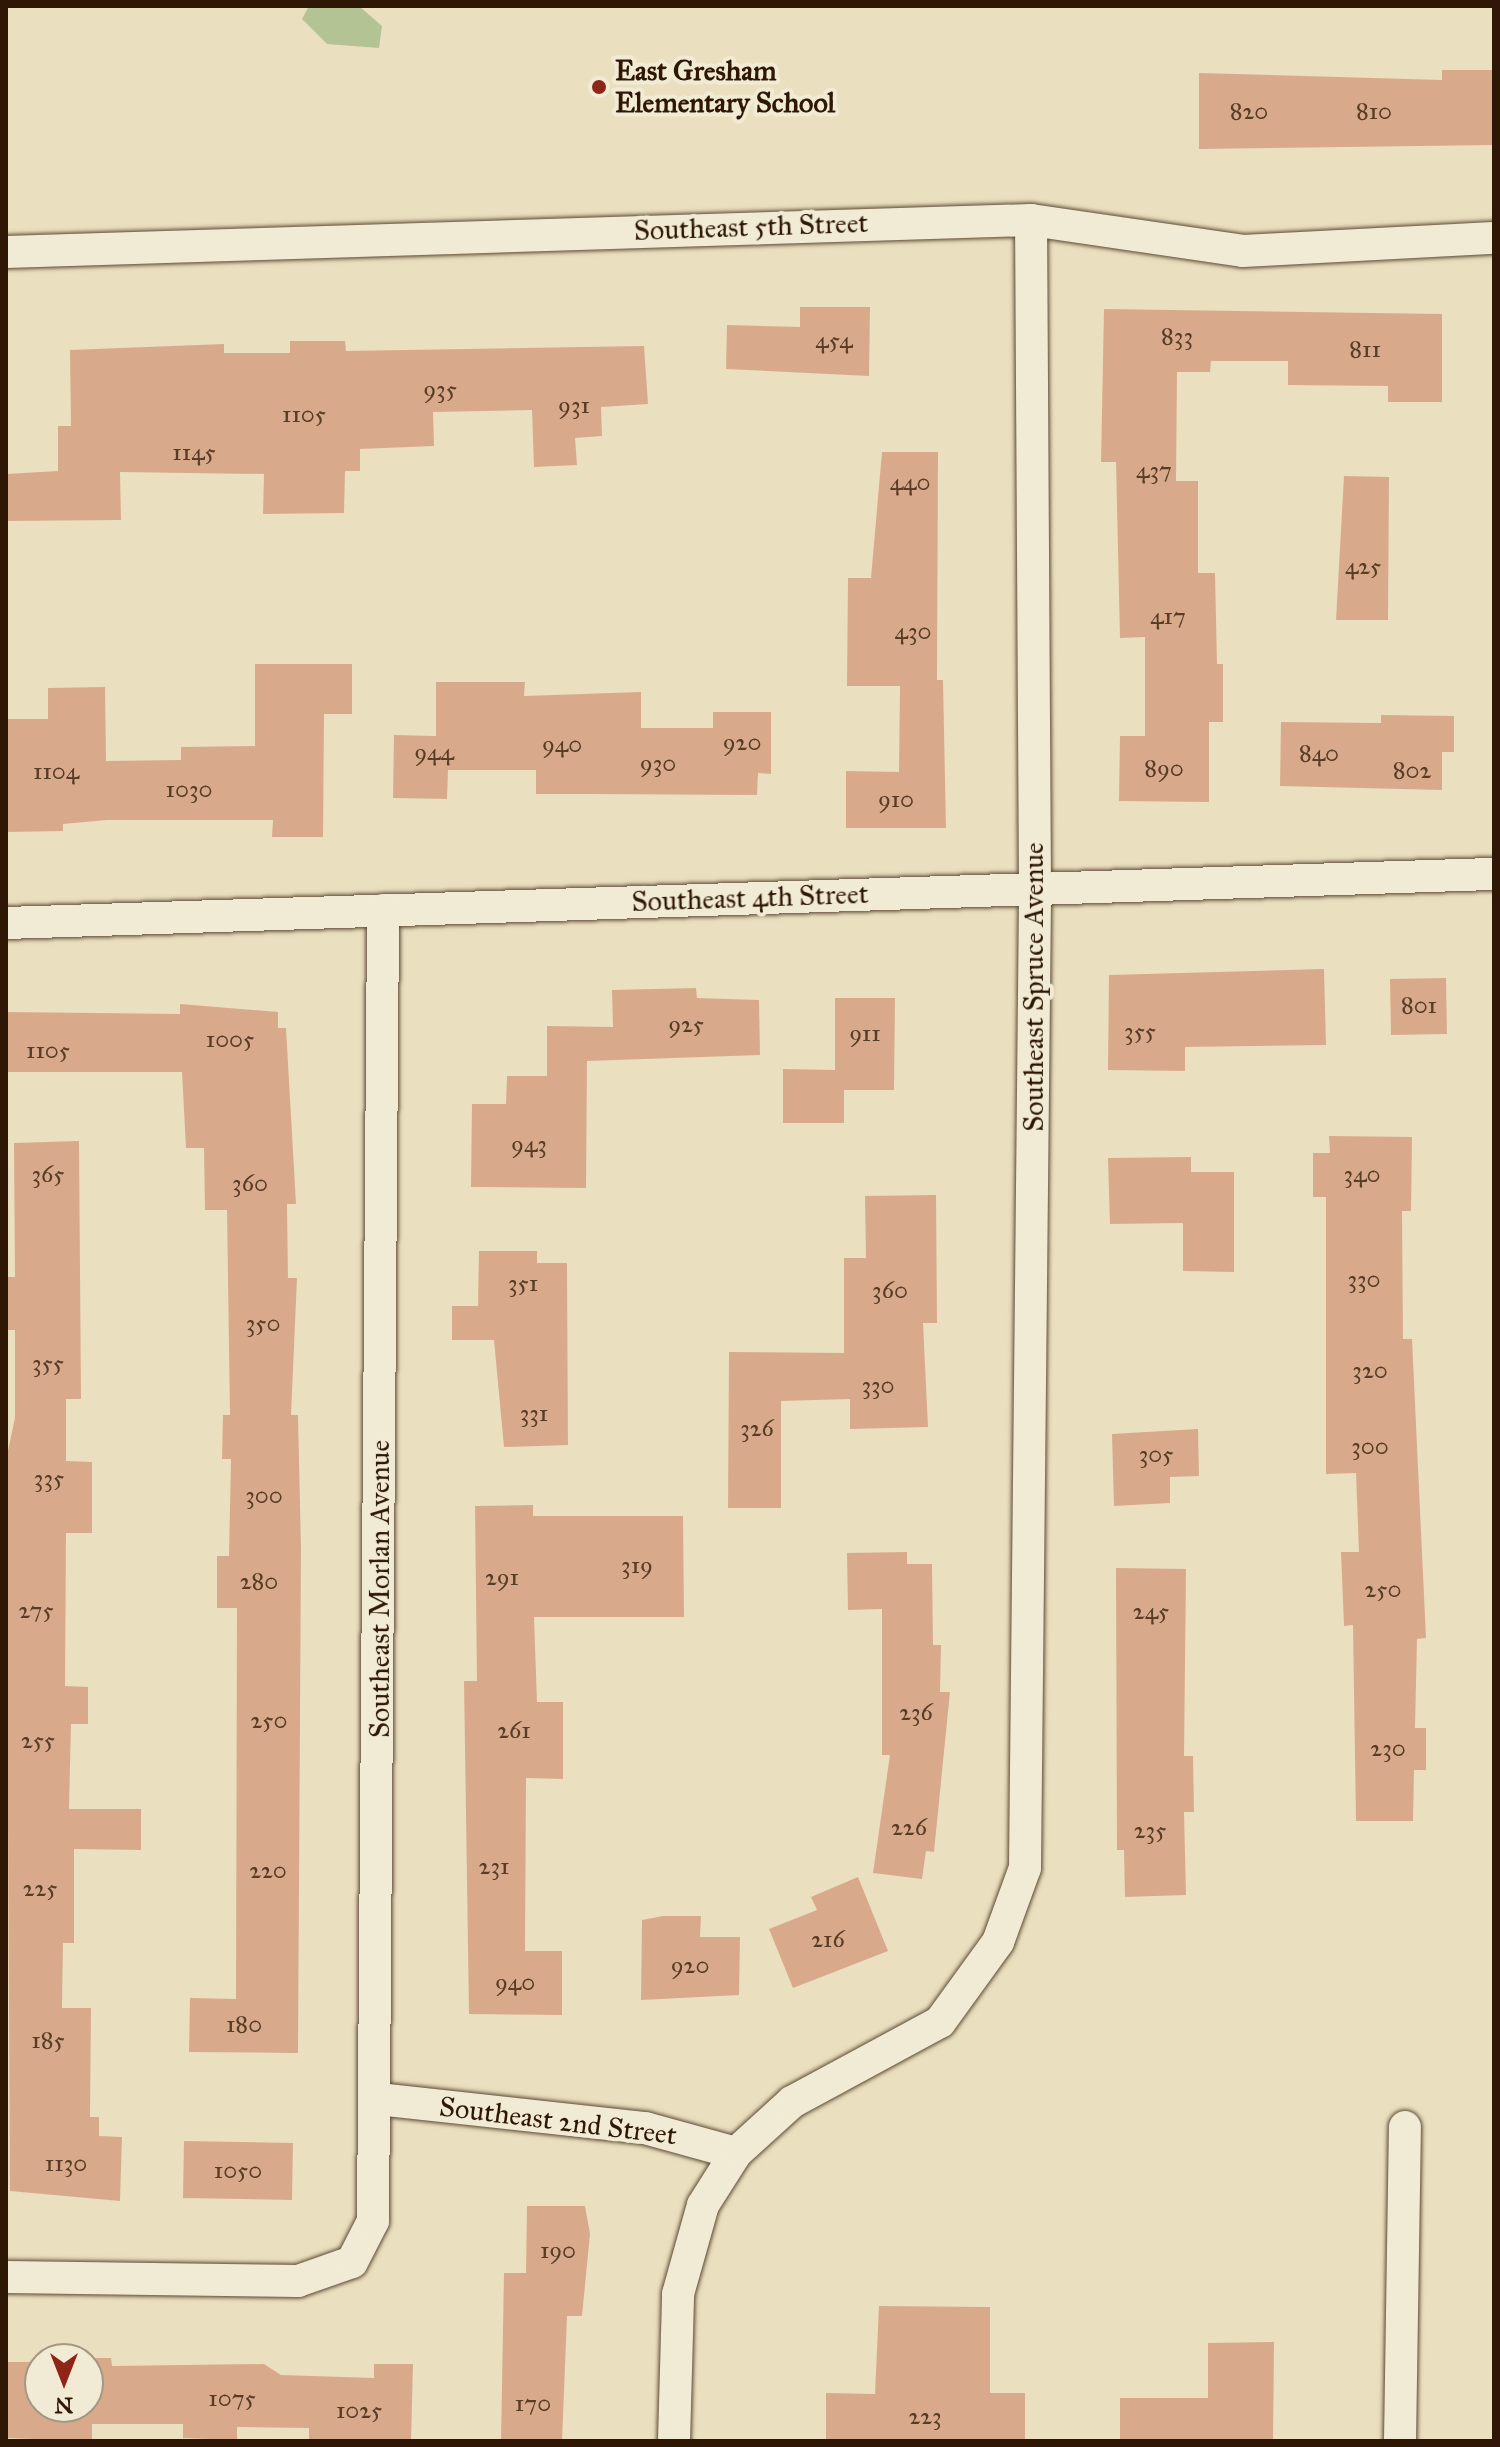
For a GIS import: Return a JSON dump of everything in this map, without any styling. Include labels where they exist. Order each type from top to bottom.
[{"type":"street","name":"Southeast 5th Street","points":[[6,252],[1031,220],[1243,251],[1494,238]]},
{"type":"street","name":"Southeast Spruce Avenue","points":[[674,2441],[683,2262],[703,2205],[736,2153],[820,2083],[910,2044],[972,1985],[1015,1905],[1025,1868],[1031,1754],[1035,889],[1031,220]]},
{"type":"street","name":"Southeast 4th Street","points":[[6,923],[1494,874]]},
{"type":"street","name":"Southeast Morlan Avenue","points":[[6,2277],[298,2281],[352,2262],[373,2221],[378,2099],[383,910]]},
{"type":"street","name":"Southeast 2nd Street","points":[[378,2099],[645,2128],[736,2153]]},
{"type":"street","points":[[1400,2441],[1405,2127]]},
{"type":"green space","points":[[309,6],[359,6],[382,26],[379,48],[327,44],[302,19]]},
{"type":"building","points":[[1442,70],[1494,70],[1494,145],[1199,149],[1199,73],[1442,80]]},
{"type":"building","points":[[800,307],[870,307],[869,376],[726,369],[727,325],[800,327]]},
{"type":"building","points":[[1104,309],[1442,314],[1442,402],[1388,402],[1388,386],[1288,385],[1288,361],[1211,361],[1210,372],[1177,372],[1176,481],[1198,481],[1198,573],[1215,573],[1217,664],[1223,664],[1223,722],[1209,722],[1209,802],[1119,801],[1120,736],[1145,736],[1145,637],[1120,638],[1116,462],[1101,462]]},
{"type":"building","points":[[290,341],[345,341],[346,351],[644,346],[648,404],[601,407],[602,436],[575,438],[577,465],[534,467],[532,410],[433,412],[434,446],[360,449],[360,471],[345,471],[344,513],[263,514],[264,474],[120,472],[121,520],[6,521],[6,474],[58,471],[58,426],[71,426],[70,350],[224,344],[224,353],[290,353]]},
{"type":"building","points":[[882,452],[938,452],[937,680],[943,680],[946,828],[846,828],[846,771],[899,772],[900,686],[847,686],[848,578],[871,578]]},
{"type":"building","points":[[1344,476],[1389,477],[1388,620],[1336,620]]},
{"type":"building","points":[[255,664],[352,664],[352,714],[324,714],[323,837],[272,837],[273,820],[107,820],[63,824],[63,831],[6,832],[6,719],[48,719],[48,688],[105,687],[106,761],[181,760],[181,747],[255,746]]},
{"type":"building","points":[[436,682],[525,682],[524,696],[641,692],[641,728],[713,728],[713,712],[771,712],[771,774],[758,773],[757,795],[536,794],[536,770],[448,770],[447,799],[393,798],[394,735],[436,736]]},
{"type":"building","points":[[1381,715],[1454,716],[1454,752],[1442,752],[1442,790],[1280,786],[1281,722],[1381,723]]},
{"type":"building","points":[[1324,969],[1326,1045],[1185,1047],[1185,1071],[1108,1070],[1109,975]]},
{"type":"building","points":[[1446,978],[1447,1034],[1391,1035],[1390,979]]},
{"type":"building","points":[[696,988],[697,998],[759,1000],[760,1055],[587,1061],[586,1188],[471,1187],[472,1104],[506,1104],[507,1076],[547,1076],[547,1026],[613,1027],[612,990]]},
{"type":"building","points":[[835,998],[895,998],[894,1090],[844,1090],[844,1123],[783,1123],[783,1069],[835,1070]]},
{"type":"building","points":[[180,1004],[278,1012],[278,1028],[286,1028],[296,1204],[287,1204],[288,1278],[297,1278],[291,1415],[298,1415],[301,1549],[298,2053],[189,2052],[190,1998],[236,1999],[237,1608],[217,1608],[217,1556],[229,1556],[231,1459],[222,1459],[223,1415],[230,1415],[227,1210],[205,1210],[204,1148],[186,1148],[182,1072],[6,1072],[6,1012],[180,1014]]},
{"type":"building","points":[[1329,1136],[1412,1137],[1411,1211],[1402,1211],[1403,1339],[1412,1339],[1426,1638],[1417,1639],[1415,1728],[1426,1728],[1426,1770],[1414,1770],[1413,1821],[1356,1821],[1353,1625],[1344,1626],[1341,1552],[1359,1552],[1356,1473],[1326,1474],[1326,1197],[1313,1197],[1313,1153],[1330,1153]]},
{"type":"building","points":[[79,1141],[81,1399],[66,1399],[66,1461],[92,1462],[92,1533],[66,1533],[65,1686],[88,1687],[88,1724],[71,1724],[69,1809],[141,1809],[141,1850],[74,1849],[74,1943],[63,1943],[62,2008],[91,2008],[90,2117],[99,2117],[99,2136],[122,2137],[120,2201],[10,2191],[6,1460],[15,1418],[15,1330],[6,1330],[6,1277],[15,1277],[14,1143]]},
{"type":"building","points":[[1191,1157],[1191,1172],[1234,1172],[1234,1272],[1183,1271],[1183,1223],[1110,1224],[1108,1158]]},
{"type":"building","points":[[936,1195],[937,1323],[923,1323],[928,1427],[850,1429],[850,1399],[781,1401],[781,1508],[728,1508],[729,1352],[844,1353],[844,1258],[866,1258],[865,1196]]},
{"type":"building","points":[[479,1251],[537,1251],[537,1263],[567,1263],[568,1445],[504,1447],[494,1340],[452,1340],[452,1306],[478,1306]]},
{"type":"building","points":[[1198,1429],[1199,1476],[1170,1477],[1170,1503],[1114,1506],[1112,1434]]},
{"type":"building","points":[[533,1505],[533,1516],[683,1516],[684,1617],[534,1617],[537,1702],[563,1702],[563,1779],[526,1778],[525,1951],[562,1951],[562,2015],[469,2014],[464,1681],[477,1681],[475,1506]]},
{"type":"building","points":[[907,1552],[907,1564],[932,1564],[933,1645],[941,1645],[940,1692],[950,1692],[934,1852],[926,1851],[922,1879],[873,1873],[890,1755],[882,1755],[882,1609],[848,1610],[847,1553]]},
{"type":"building","points":[[1116,1568],[1186,1569],[1184,1756],[1193,1756],[1194,1812],[1184,1812],[1186,1895],[1125,1897],[1124,1850],[1117,1850]]},
{"type":"building","points":[[858,1877],[888,1951],[793,1988],[769,1929],[817,1910],[811,1897]]},
{"type":"building","points":[[663,1916],[701,1916],[700,1937],[740,1937],[739,1995],[641,2000],[642,1920]]},
{"type":"building","points":[[184,2141],[293,2143],[292,2200],[183,2198]]},
{"type":"building","points":[[527,2206],[585,2206],[590,2234],[582,2316],[567,2316],[562,2441],[501,2441],[504,2273],[526,2273]]},
{"type":"building","points":[[879,2306],[990,2307],[990,2393],[1025,2393],[1025,2441],[826,2441],[826,2393],[875,2394]]},
{"type":"building","points":[[1274,2342],[1273,2441],[1120,2441],[1120,2398],[1208,2398],[1208,2343]]},
{"type":"building","points":[[104,2358],[111,2358],[112,2366],[264,2364],[281,2375],[374,2378],[374,2364],[413,2364],[411,2441],[309,2441],[309,2428],[237,2427],[237,2440],[183,2438],[183,2424],[92,2424],[92,2441],[6,2438],[6,2362],[24,2362],[24,2423],[104,2423]]},
{"type":"place","name":"East Gresham Elementary School","points":[[599,87]]}]
